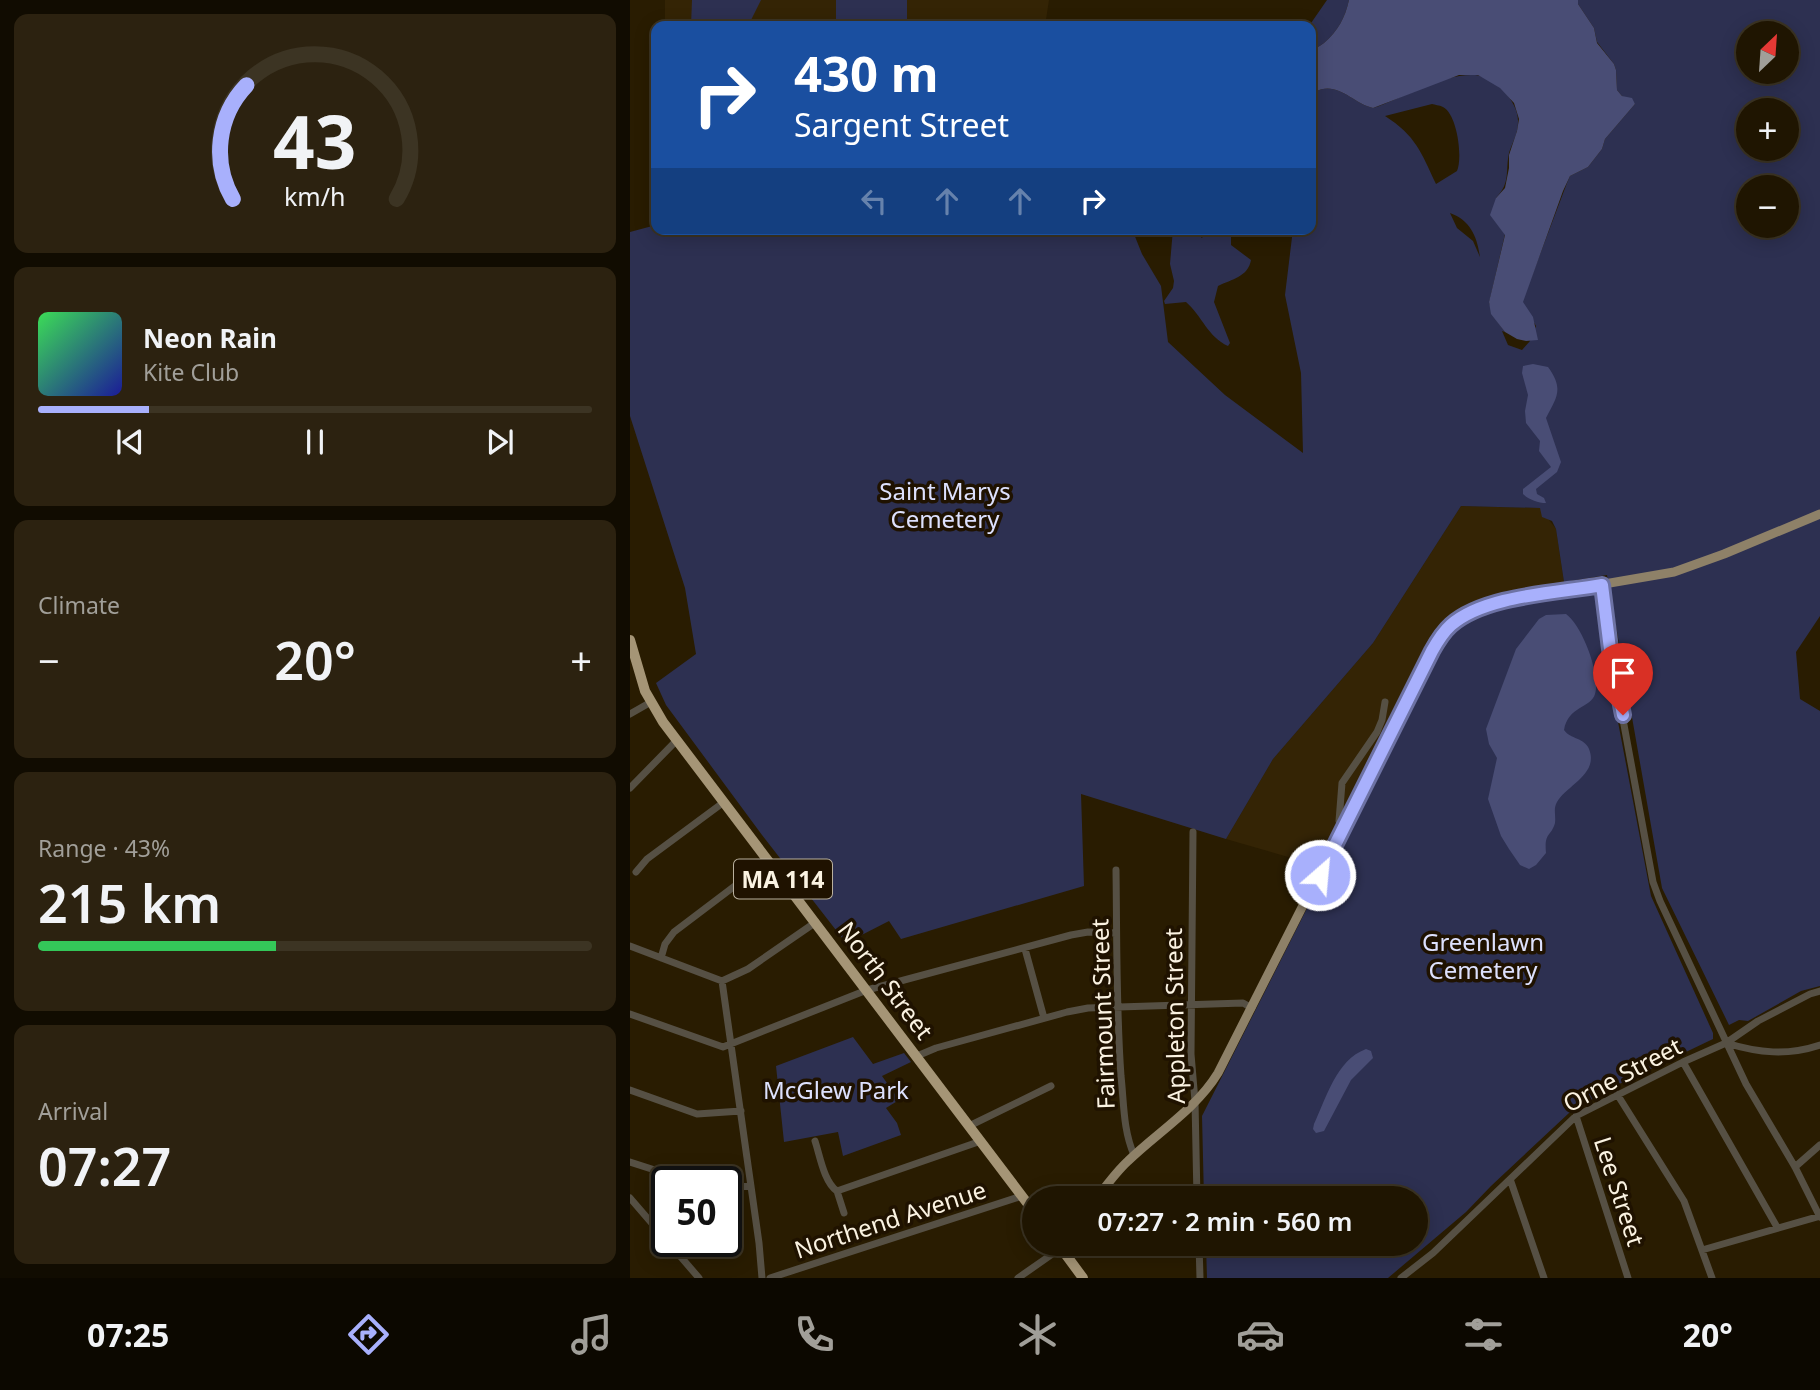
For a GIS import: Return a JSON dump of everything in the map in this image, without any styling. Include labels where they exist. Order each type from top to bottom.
[{"type":"highway","name":"MA 114","points":[[630,640],[638,672],[652,703]]},
{"type":"highway","name":"North Street","points":[[652,703],[677,740],[1022,1196]]},
{"type":"highway","points":[[1067,1256],[1083,1278]]},
{"type":"main road","points":[[1107,1186],[1134,1155],[1195,1101],[1218,1073],[1343,831],[1423,667],[1438,640],[1452,623],[1481,607],[1499,602],[1674,572],[1820,514]]},
{"type":"street","points":[[1602,585],[1610,649],[1653,882],[1668,923],[1746,1084],[1796,1167],[1820,1216],[1702,1250]]},
{"type":"street","points":[[1343,831],[1339,821],[1342,783],[1377,732],[1385,702]]},
{"type":"street","points":[[630,714],[652,703]]},
{"type":"street","points":[[630,788],[677,740]]},
{"type":"street","points":[[636,872],[647,859],[724,802]]},
{"type":"street","name":"Appleton Street","points":[[1193,832],[1191,1003],[1197,1186]]},
{"type":"street","points":[[661,958],[665,944],[674,932],[769,860]]},
{"type":"street","name":"Fairmount Street","points":[[1116,870],[1117,1007],[1126,1135],[1134,1155]]},
{"type":"street","points":[[630,946],[722,981],[748,970],[816,922]]},
{"type":"street","points":[[630,1014],[716,1045],[732,1045],[867,990],[1080,933],[1116,933]]},
{"type":"street","points":[[1025,949],[1044,1018]]},
{"type":"street","points":[[722,981],[762,1278]]},
{"type":"street","name":"Orne Street","points":[[1401,1278],[1433,1253],[1576,1116],[1726,1043],[1758,1021],[1820,991]]},
{"type":"street","points":[[917,1056],[936,1048],[1088,1008],[1243,1003],[1252,1008]]},
{"type":"street","points":[[1726,1043],[1769,1053],[1788,1053],[1820,1045]]},
{"type":"street","points":[[1683,1062],[1777,1227]]},
{"type":"street","points":[[969,1126],[1051,1086]]},
{"type":"street","points":[[630,1090],[697,1114],[741,1111]]},
{"type":"street","points":[[1617,1094],[1684,1201],[1712,1278]]},
{"type":"street","name":"Lee Street","points":[[1576,1116],[1628,1278]]},
{"type":"street","points":[[816,1140],[827,1177],[837,1191],[844,1213]]},
{"type":"street","points":[[837,1191],[981,1141]]},
{"type":"street","points":[[1796,1167],[1820,1144]]},
{"type":"street","points":[[630,1161],[651,1168]]},
{"type":"street","points":[[1510,1179],[1544,1278]]},
{"type":"street","points":[[742,1187],[751,1186]]},
{"type":"street","name":"Northend Avenue","points":[[770,1278],[1022,1196]]},
{"type":"street","points":[[630,1198],[699,1278]]},
{"type":"street","points":[[1017,1278],[1047,1256]]},
{"type":"street","points":[[1199,1256],[1200,1278]]},
{"type":"shaded area","points":[[665,0],[1049,0],[1046,21],[665,21]]},
{"type":"shaded area","points":[[1349,0],[1578,0],[1594,28],[1597,43],[1614,64],[1617,90],[1622,96],[1632,98],[1635,104],[1605,139],[1602,149],[1588,167],[1570,176],[1563,191],[1523,302],[1533,317],[1538,340],[1517,339],[1505,332],[1491,314],[1489,302],[1505,235],[1490,215],[1496,198],[1505,188],[1509,155],[1519,119],[1514,103],[1500,88],[1478,75],[1459,75],[1373,108],[1337,90],[1316,92],[1316,49],[1337,29]]},
{"type":"shaded area","points":[[1533,364],[1548,367],[1557,387],[1556,398],[1546,418],[1561,462],[1557,472],[1536,489],[1546,503],[1523,494],[1523,489],[1551,467],[1539,451],[1540,441],[1526,423],[1528,395],[1522,373],[1523,366]]},
{"type":"shaded area","points":[[1461,506],[1540,508],[1556,529],[1564,582],[1479,600],[1453,615],[1443,625],[1431,641],[1316,865],[1226,839],[1273,759],[1373,643]]},
{"type":"shaded area","points":[[1566,614],[1578,628],[1589,651],[1596,686],[1593,699],[1570,716],[1564,730],[1587,745],[1590,765],[1557,802],[1555,823],[1547,838],[1546,853],[1529,869],[1520,865],[1501,836],[1488,799],[1497,758],[1489,744],[1486,729],[1516,649],[1539,619],[1546,615]]},
{"type":"shaded area","points":[[1366,1049],[1371,1051],[1373,1058],[1351,1080],[1324,1131],[1316,1133],[1314,1124],[1333,1081],[1347,1062]]},
{"type":"green space","points":[[692,0],[761,0],[750,21],[691,21]]},
{"type":"green space","points":[[836,0],[907,0],[907,21],[836,21]]},
{"type":"green space","points":[[1327,0],[1349,0],[1337,29],[1316,49],[1316,21],[1312,21]]},
{"type":"green space","name":"Saint Marys Cemetery","points":[[1578,0],[1820,0],[1820,616],[1796,652],[1800,699],[1820,711],[1820,986],[1801,991],[1748,1021],[1739,1020],[1729,1025],[1662,888],[1607,575],[1564,582],[1556,529],[1552,521],[1542,517],[1540,508],[1461,506],[1373,643],[1273,759],[1226,839],[1081,794],[1084,886],[901,939],[889,921],[846,943],[666,705],[656,683],[696,654],[685,588],[630,416],[630,232],[651,226],[651,235],[1134,235],[1161,286],[1168,342],[1225,395],[1303,453],[1301,373],[1285,295],[1292,235],[1316,235],[1316,92],[1337,90],[1373,108],[1437,82],[1463,75],[1475,75],[1498,85],[1510,99],[1515,106],[1518,126],[1509,153],[1506,182],[1496,198],[1500,226],[1505,234],[1489,303],[1505,332],[1502,331],[1508,345],[1522,350],[1530,341],[1536,326],[1522,302],[1570,176],[1588,167],[1602,149],[1605,139],[1635,104],[1617,90],[1614,64],[1597,42],[1594,28]],"holes":[[[1432,104],[1443,107],[1452,118],[1458,136],[1459,165],[1457,171],[1436,184],[1411,138],[1385,116]],[[1450,213],[1467,224],[1477,242],[1480,257],[1473,241],[1457,228]]]},
{"type":"green space","points":[[1172,235],[1198,235],[1202,238],[1204,235],[1231,235],[1231,245],[1251,260],[1247,270],[1239,277],[1218,286],[1214,302],[1230,343],[1228,346],[1210,332],[1186,302],[1165,304],[1174,281],[1170,264]]},
{"type":"green space","name":"Greenlawn Cemetery","points":[[1596,590],[1651,896],[1713,1033],[1713,1039],[1615,1086],[1569,1113],[1466,1212],[1428,1244],[1428,1186],[1204,1186],[1202,1116],[1442,641],[1462,620],[1487,608]]},
{"type":"green space","name":"McGlew Park","points":[[853,1037],[873,1064],[904,1053],[911,1062],[882,1076],[899,1100],[886,1108],[897,1123],[901,1135],[843,1156],[838,1132],[784,1142],[776,1066]]},
{"type":"green space","name":"Greenlawn Cemetery","points":[[1206,1256],[1414,1256],[1388,1278],[1207,1278]]},
{"type":"route","points":[[1320,875],[1438,640],[1452,623],[1471,612],[1499,602],[1602,585],[1610,649],[1623,715]]}]
